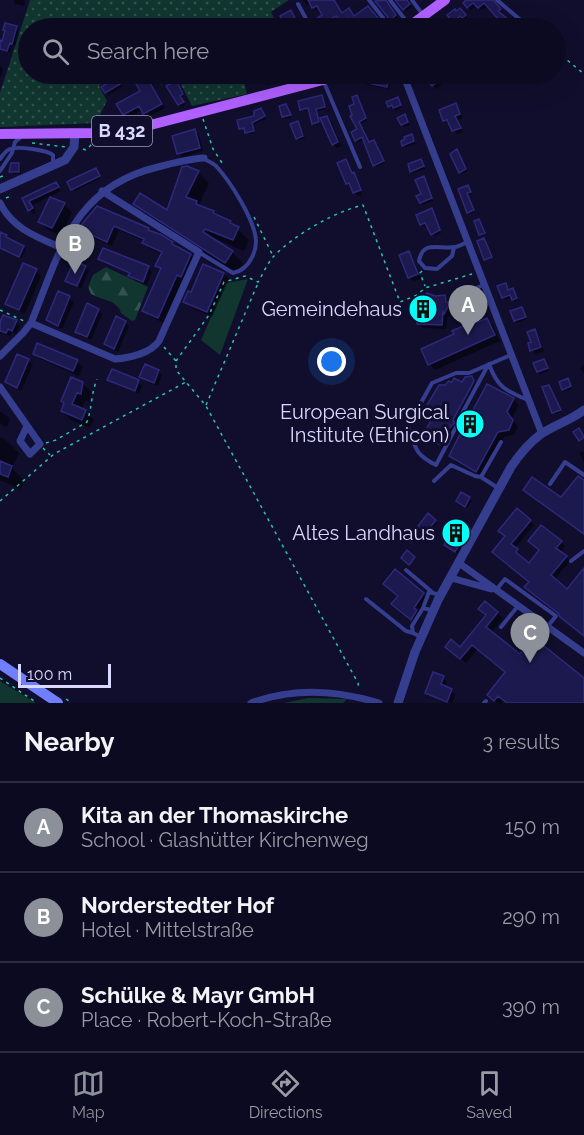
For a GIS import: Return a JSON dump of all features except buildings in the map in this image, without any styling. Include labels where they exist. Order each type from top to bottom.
[{"type":"main road","points":[[421,18],[445,0]]},
{"type":"main road","name":"B 432","points":[[0,134],[26,138],[120,131],[149,126],[303,84]]},
{"type":"main road","points":[[0,663],[58,703]]},
{"type":"street","points":[[407,84],[542,434]]},
{"type":"street","points":[[5,191],[65,159],[74,147],[75,133]]},
{"type":"street","points":[[0,356],[31,323],[62,248],[81,212],[102,191],[133,174],[193,158],[204,158]]},
{"type":"street","points":[[31,323],[115,359],[154,348],[159,341],[199,252],[102,191]]},
{"type":"street","points":[[3,201],[11,220],[20,228],[62,248]]},
{"type":"street","points":[[0,387],[40,444],[30,454],[20,441],[27,426]]},
{"type":"street","points":[[398,703],[417,635],[428,609],[436,593],[451,578],[516,460],[542,434],[584,410]]},
{"type":"street","points":[[459,563],[584,654]]},
{"type":"street","points":[[451,578],[496,590]]},
{"type":"street","points":[[251,703],[299,692],[332,692],[379,703]]},
{"type":"lane","points":[[369,0],[383,18]]},
{"type":"lane","points":[[390,0],[403,18]]},
{"type":"lane","points":[[412,0],[424,16]]},
{"type":"lane","points":[[497,0],[518,18]]},
{"type":"lane","points":[[298,4],[305,18]]},
{"type":"lane","points":[[334,84],[360,167]]},
{"type":"lane","points":[[0,171],[12,153],[15,142],[26,138]]},
{"type":"lane","points":[[0,159],[6,151],[12,148],[50,153],[53,158],[52,166]]},
{"type":"lane","points":[[199,252],[233,273],[247,266],[256,243],[254,230],[231,187],[216,166],[204,158]]},
{"type":"lane","points":[[454,248],[452,256],[437,268],[424,268],[419,261],[420,254],[425,249],[439,245],[454,248],[468,242]]},
{"type":"lane","points":[[453,297],[485,285]]},
{"type":"lane","points":[[456,427],[436,465],[422,458],[416,450],[408,426],[432,383],[456,373],[469,373],[512,355]]},
{"type":"lane","points":[[489,364],[495,382],[529,400]]},
{"type":"lane","points":[[458,421],[489,364]]},
{"type":"lane","points":[[481,477],[501,442]]},
{"type":"lane","points":[[550,484],[565,462],[584,475]]},
{"type":"lane","points":[[434,481],[451,465],[481,477],[499,488]]},
{"type":"lane","points":[[571,561],[584,551]]},
{"type":"lane","points":[[406,570],[436,593]]},
{"type":"lane","points":[[496,590],[505,579],[556,616],[548,627]]},
{"type":"lane","points":[[366,599],[406,631],[417,635]]},
{"type":"lane","points":[[501,627],[518,606]]},
{"type":"lane","points":[[531,633],[540,621]]},
{"type":"path","points":[[566,60],[584,74]]},
{"type":"path","points":[[26,138],[67,147]]},
{"type":"path","points":[[81,148],[86,150],[93,143],[91,139]]},
{"type":"path","points":[[0,177],[3,176],[4,179]]},
{"type":"path","points":[[3,201],[11,196],[5,191]]},
{"type":"path","points":[[206,406],[258,282],[274,257],[294,240],[322,222],[363,205],[400,302],[417,296],[425,288],[480,272]]},
{"type":"path","points":[[424,268],[420,273],[425,288]]},
{"type":"path","points":[[258,282],[245,276],[224,282],[209,315],[176,361],[176,370],[206,406],[358,683],[358,697]]},
{"type":"path","points":[[0,310],[31,323]]},
{"type":"path","points":[[159,341],[176,361]]},
{"type":"path","points":[[51,457],[40,444],[56,440],[87,422],[92,409],[90,402],[97,379]]},
{"type":"path","points":[[0,501],[51,457],[186,382]]},
{"type":"path","points":[[0,678],[37,703]]},
{"type":"green space","points":[[30,0],[289,0],[271,12],[274,18],[24,18]]},
{"type":"green space","points":[[18,37],[18,84],[102,84],[99,86],[107,101],[96,123],[0,127],[0,93]]},
{"type":"green space","points":[[181,84],[244,84],[247,94],[192,106]]},
{"type":"green space","points":[[106,267],[148,287],[135,320],[132,321],[121,313],[113,303],[91,294],[88,287],[93,275]]},
{"type":"green space","points":[[248,279],[220,355],[201,340],[226,283]]},
{"type":"green space","points":[[0,681],[36,703],[0,703]]},
{"type":"green space","points":[[308,698],[347,699],[343,703],[284,703]]},
{"type":"place","name":"Norderstedter Hof","points":[[75,274]]},
{"type":"place","name":"Gemeindehaus","points":[[423,309]]},
{"type":"place","name":"Kita an der Thomaskirche","points":[[468,335]]},
{"type":"place","name":"European Surgical Institute (Ethicon)","points":[[470,424]]},
{"type":"place","name":"Altes Landhaus","points":[[456,533]]},
{"type":"place","name":"Schülke & Mayr GmbH","points":[[530,663]]}]
